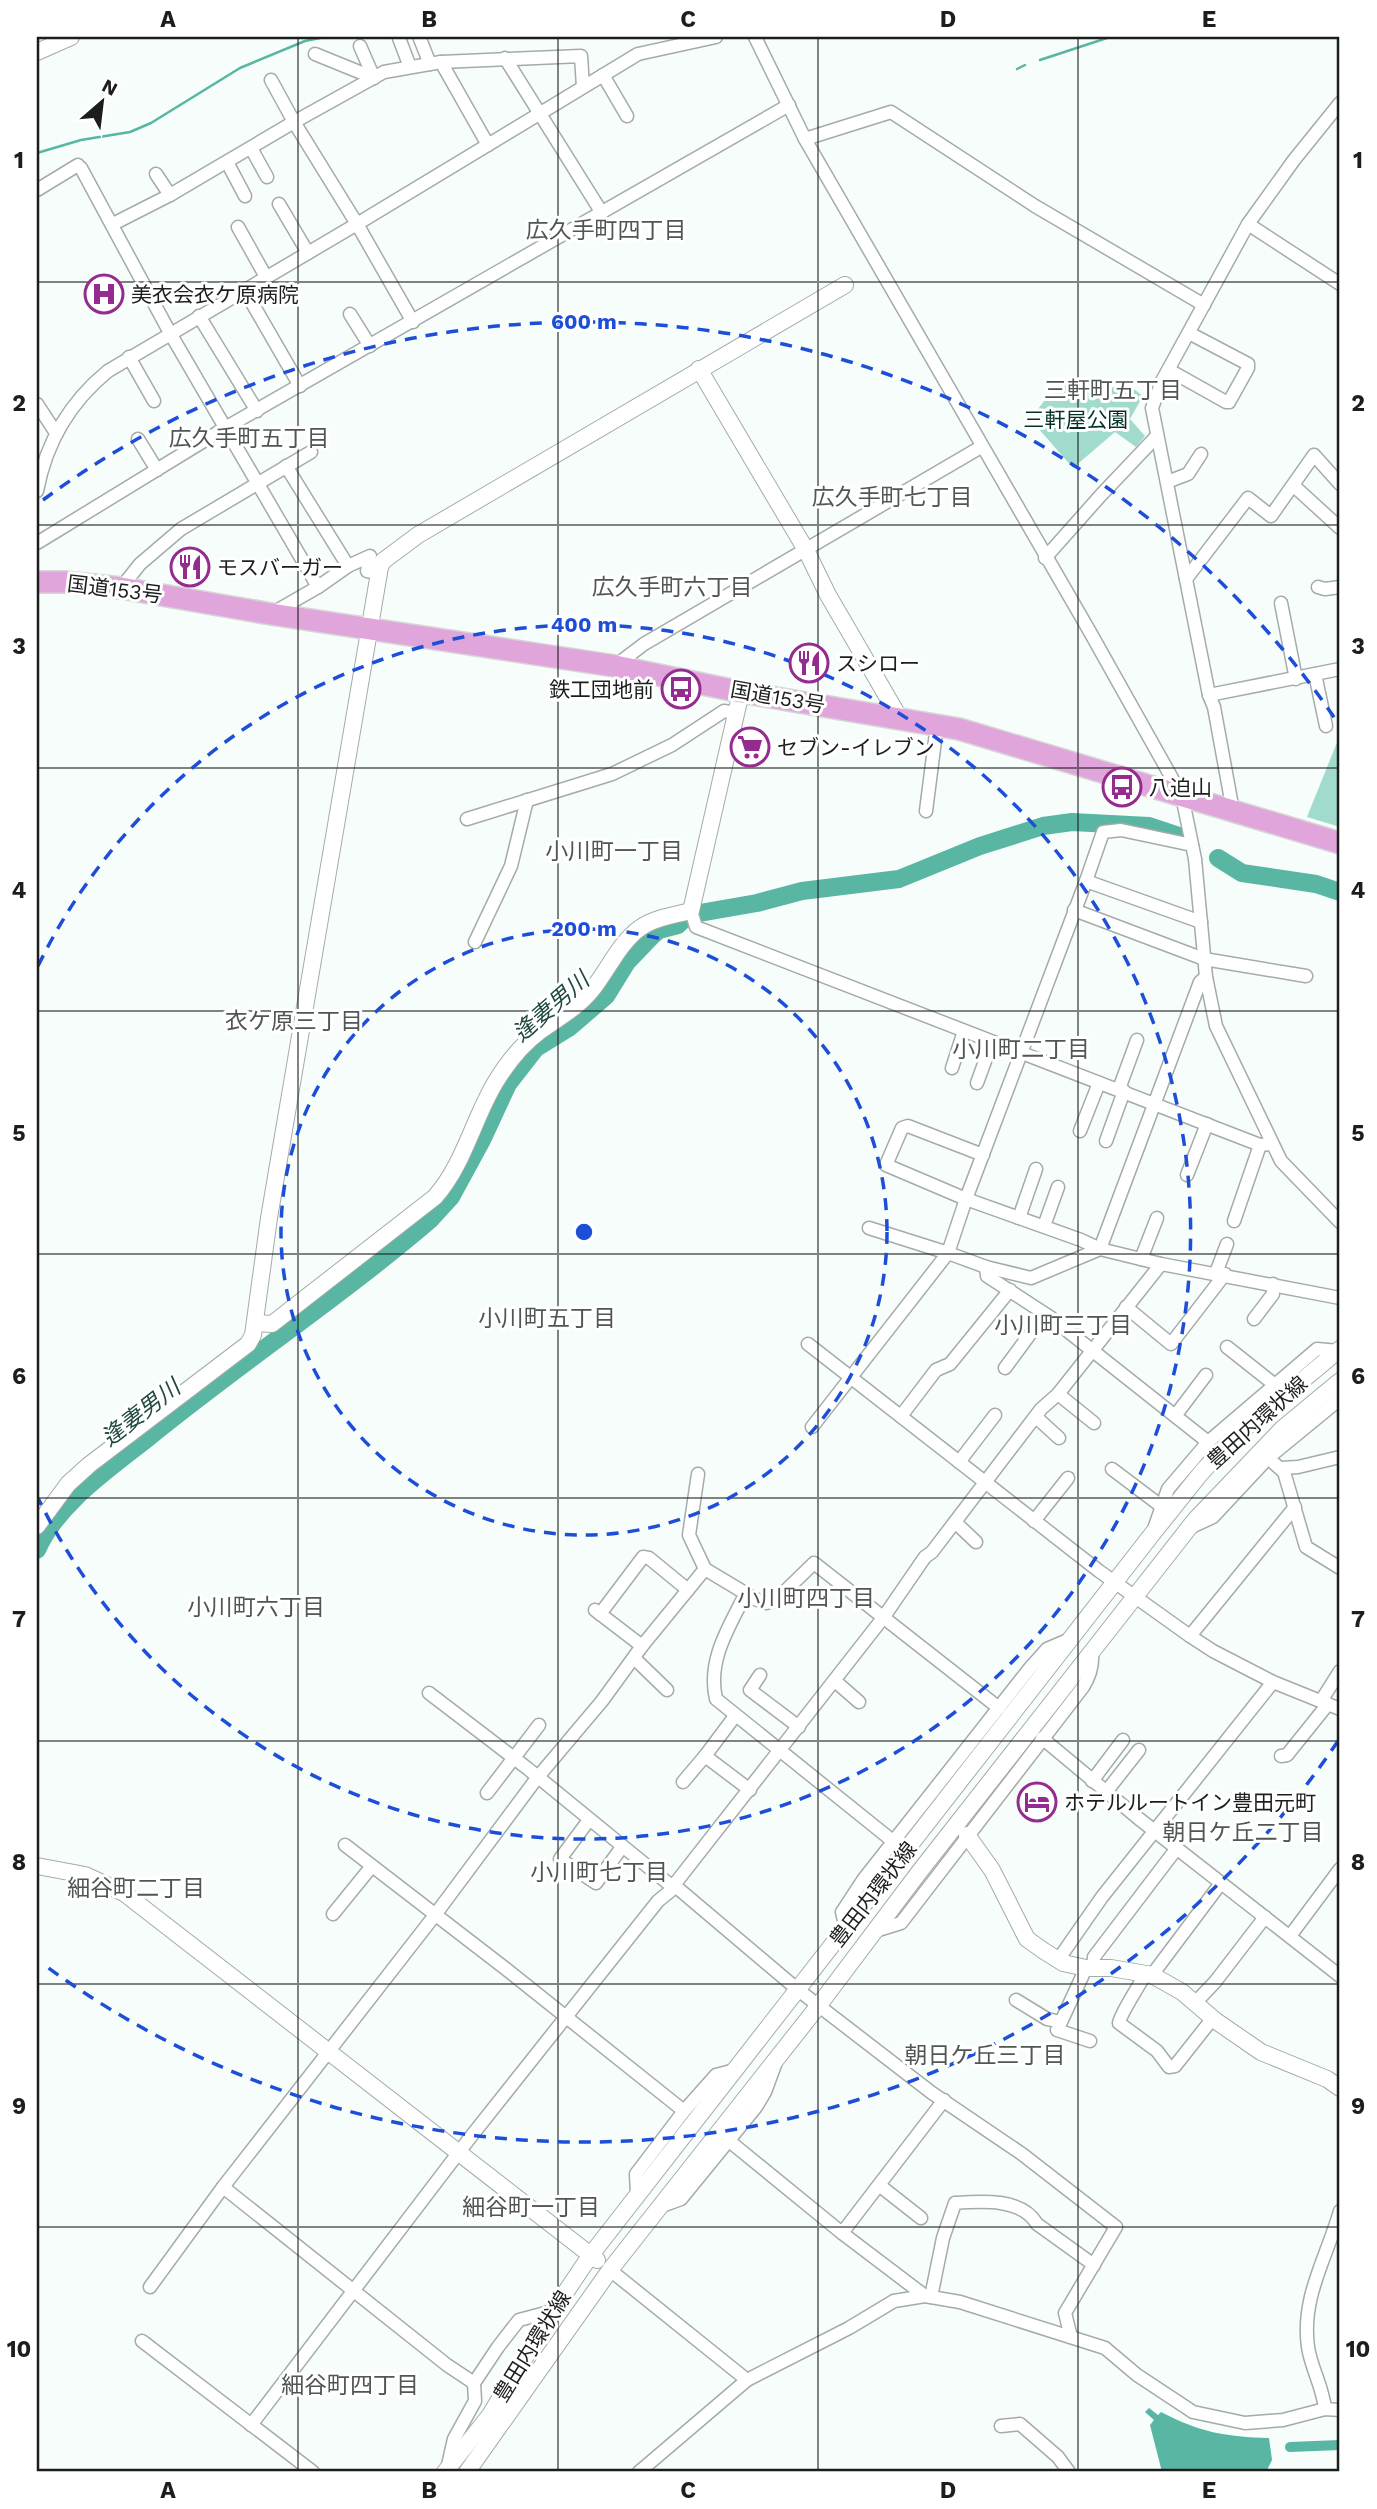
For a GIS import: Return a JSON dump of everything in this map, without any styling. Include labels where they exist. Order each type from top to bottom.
[{"type":"highway","name":"国道153号","points":[[37,582],[121,588],[271,614],[615,666],[741,692],[899,717],[958,729],[1340,843]]},
{"type":"street","points":[[37,52],[71,37]]},
{"type":"street","points":[[37,491],[42,462],[56,433],[93,383],[128,358],[357,224],[638,54],[716,37]]},
{"type":"street","points":[[755,37],[805,139],[1182,796],[1192,845],[1206,977],[1216,1026],[1266,1144],[1288,1171],[1340,1222]]},
{"type":"street","points":[[398,38],[410,67]]},
{"type":"street","points":[[421,39],[488,145]]},
{"type":"street","points":[[360,46],[374,78]]},
{"type":"street","points":[[315,54],[374,78]]},
{"type":"street","points":[[113,224],[170,195],[384,72],[436,63],[581,55],[583,88]]},
{"type":"street","points":[[505,58],[602,213]]},
{"type":"street","points":[[603,75],[627,116]]},
{"type":"street","points":[[271,80],[413,322]]},
{"type":"street","points":[[1233,811],[1152,408],[1155,396],[1248,224],[1294,160],[1340,103]]},
{"type":"street","points":[[37,544],[225,428],[789,105]]},
{"type":"street","points":[[805,139],[891,112],[1035,206],[1204,305]]},
{"type":"street","points":[[251,148],[267,177]]},
{"type":"street","points":[[228,162],[245,196]]},
{"type":"street","points":[[37,190],[80,166],[170,333],[318,587]]},
{"type":"street","points":[[156,174],[170,195]]},
{"type":"street","points":[[279,204],[308,253]]},
{"type":"street","points":[[1248,224],[1340,284]]},
{"type":"street","points":[[237,227],[266,277]]},
{"type":"street","points":[[37,1526],[68,1484],[89,1465],[248,1344],[253,1335],[269,1218],[368,629],[380,567],[387,556],[418,535],[845,285]]},
{"type":"street","points":[[244,289],[300,386]]},
{"type":"street","points":[[349,314],[370,346]]},
{"type":"street","points":[[200,316],[257,411]]},
{"type":"street","points":[[1169,370],[1229,402],[1248,368],[1248,365],[1189,333]]},
{"type":"street","points":[[128,358],[154,401]]},
{"type":"street","points":[[699,369],[806,550],[828,595],[899,717]]},
{"type":"street","points":[[37,404],[56,433]]},
{"type":"street","points":[[1045,558],[1157,437]]},
{"type":"street","points":[[138,439],[157,470]]},
{"type":"street","points":[[615,666],[644,644],[981,447]]},
{"type":"street","points":[[121,588],[140,564],[166,540],[311,452]]},
{"type":"street","points":[[1167,482],[1188,474],[1201,454]]},
{"type":"street","points":[[1186,579],[1248,498],[1271,516],[1314,455],[1340,484]]},
{"type":"street","points":[[286,466],[348,566]]},
{"type":"street","points":[[1294,486],[1340,528]]},
{"type":"street","points":[[271,614],[348,566],[370,556],[367,571],[379,573]]},
{"type":"street","points":[[1318,587],[1340,587]]},
{"type":"street","points":[[1281,603],[1296,678]]},
{"type":"street","points":[[1209,695],[1340,669]]},
{"type":"street","points":[[1315,674],[1325,726]]},
{"type":"street","points":[[741,692],[691,911],[696,927],[1099,1083],[1266,1144]]},
{"type":"street","points":[[467,819],[612,774],[672,745],[724,711],[736,713]]},
{"type":"street","points":[[926,811],[937,725]]},
{"type":"street","points":[[475,942],[511,866],[527,800]]},
{"type":"street","points":[[812,1427],[948,1253],[1103,831],[1121,830],[1192,845]]},
{"type":"street","points":[[1086,881],[1201,922]]},
{"type":"street","points":[[1074,910],[1204,959],[1306,976]]},
{"type":"street","points":[[255,1323],[272,1324],[435,1197],[454,1170],[493,1087],[505,1067],[523,1046],[575,1007],[591,991],[637,930],[691,911]]},
{"type":"street","points":[[869,1228],[986,1267],[1031,1278],[1100,1249],[1200,982],[1206,977]]},
{"type":"street","points":[[952,1068],[964,1031]]},
{"type":"street","points":[[1106,1141],[1137,1040]]},
{"type":"street","points":[[977,1083],[992,1042]]},
{"type":"street","points":[[1080,1131],[1099,1083]]},
{"type":"street","points":[[1187,1175],[1207,1124]]},
{"type":"street","points":[[983,1155],[908,1126],[902,1128],[886,1165],[966,1199],[1100,1249],[1161,1264],[1221,1273],[1340,1298]]},
{"type":"street","points":[[1234,1221],[1266,1144]]},
{"type":"street","points":[[1018,1217],[1036,1169]]},
{"type":"street","points":[[1044,1226],[1058,1187]]},
{"type":"street","points":[[1140,1259],[1157,1218]]},
{"type":"street","points":[[1126,1307],[1171,1344],[1221,1273],[1227,1244]]},
{"type":"street","points":[[251,2424],[565,2016],[657,1901],[674,1887],[781,1751],[883,1618],[925,1557],[932,1552],[1036,1417],[1058,1394],[1161,1264]]},
{"type":"street","points":[[986,1267],[988,1276],[1050,1317],[1208,1442]]},
{"type":"street","points":[[1254,1318],[1273,1294],[1273,1284]]},
{"type":"street","points":[[901,1416],[936,1370],[950,1364],[1010,1290]]},
{"type":"street","points":[[1005,1368],[1044,1315]]},
{"type":"street","points":[[808,1344],[1034,1521],[1190,1636],[1273,1682],[1340,1709]]},
{"type":"street","points":[[1227,1347],[1275,1385]]},
{"type":"street","points":[[1153,1533],[1168,1489],[1208,1442],[1317,1349],[1339,1350]]},
{"type":"street","name":"豊田内環状線","points":[[446,2471],[490,2415],[590,2256],[1153,1533],[1232,1439],[1339,1350]]},
{"type":"street","points":[[1175,1416],[1206,1375]]},
{"type":"street","name":"豊田内環状線","points":[[467,2472],[610,2270],[820,2005],[1187,1529],[1282,1429],[1340,1381]]},
{"type":"street","points":[[1058,1394],[1094,1423]]},
{"type":"street","points":[[1187,1529],[1213,1517],[1268,1458],[1340,1399]]},
{"type":"street","points":[[959,1462],[995,1415]]},
{"type":"street","points":[[1036,1417],[1059,1438]]},
{"type":"street","points":[[1281,1468],[1298,1467],[1340,1457]]},
{"type":"street","points":[[1268,1458],[1281,1468],[1306,1547],[1340,1567]]},
{"type":"street","points":[[1112,1469],[1161,1506]]},
{"type":"street","points":[[698,1474],[689,1535],[705,1569],[766,1603],[776,1600],[814,1563],[999,1707]]},
{"type":"street","points":[[1034,1521],[1068,1478]]},
{"type":"street","points":[[1190,1636],[1295,1507]]},
{"type":"street","points":[[955,1522],[976,1542]]},
{"type":"street","points":[[642,1646],[597,1611],[643,1557],[649,1558],[688,1590]]},
{"type":"street","points":[[150,2287],[537,1778],[602,1701],[642,1646],[705,1569]]},
{"type":"street","points":[[746,1593],[717,1653],[713,1688],[716,1699],[894,1842]]},
{"type":"street","points":[[846,1929],[842,1912],[863,1880],[1047,1650],[1070,1639]]},
{"type":"street","points":[[875,1931],[901,1923],[1089,1677],[1093,1662],[1092,1653]]},
{"type":"street","points":[[634,1658],[667,1690]]},
{"type":"street","points":[[1281,1756],[1287,1755],[1324,1702],[1340,1671]]},
{"type":"street","points":[[760,1675],[750,1690],[799,1727]]},
{"type":"street","points":[[835,1681],[859,1702]]},
{"type":"street","points":[[1058,1960],[1154,1830],[1273,1682]]},
{"type":"street","points":[[429,1693],[515,1759],[797,1989],[932,2094],[1022,2154],[1116,2228],[1065,2313],[1071,2337]]},
{"type":"street","points":[[683,1782],[734,1716]]},
{"type":"street","points":[[487,1793],[539,1726]]},
{"type":"street","points":[[1042,1738],[1092,1781],[1340,1976]]},
{"type":"street","points":[[1092,1781],[1123,1740]]},
{"type":"street","points":[[1106,1792],[1139,1750]]},
{"type":"street","points":[[705,1756],[750,1790]]},
{"type":"street","points":[[957,1786],[955,1776],[958,1760]]},
{"type":"street","points":[[994,1800],[996,1774]]},
{"type":"street","points":[[918,1812],[927,1805],[944,1802]]},
{"type":"street","points":[[589,1820],[560,1859],[596,1883],[622,1847]]},
{"type":"street","points":[[967,1835],[992,1870],[1027,1939],[1063,1963],[1149,1974],[1182,1992],[1261,2052],[1327,2078],[1340,2088]]},
{"type":"street","points":[[345,1845],[684,2111]]},
{"type":"street","points":[[1058,2029],[1094,1957],[1177,1848]]},
{"type":"street","points":[[37,1866],[85,1875],[124,1893],[610,2270],[747,2380]]},
{"type":"street","points":[[333,1914],[372,1866]]},
{"type":"street","points":[[1290,1936],[1340,1869]]},
{"type":"street","points":[[1213,2018],[1175,2066],[1169,2067],[1157,2051],[1119,2023],[1119,2018],[1149,1974],[1221,1882]]},
{"type":"street","points":[[1195,2003],[1215,1982],[1265,1917]]},
{"type":"street","points":[[1016,2000],[1058,2029],[1090,2041]]},
{"type":"street","points":[[659,2207],[681,2199],[728,2140],[765,2092],[777,2058]]},
{"type":"street","points":[[637,2195],[636,2174],[684,2111],[716,2075],[735,2070]]},
{"type":"street","points":[[842,2233],[944,2100]]},
{"type":"street","points":[[728,2140],[842,2233],[928,2297]]},
{"type":"street","points":[[879,2185],[921,2218]]},
{"type":"street","points":[[223,2188],[447,2365],[474,2383]]},
{"type":"street","points":[[928,2297],[955,2203],[979,2201],[1015,2205],[1094,2264]]},
{"type":"street","points":[[1325,2409],[1324,2392],[1308,2348],[1308,2306],[1340,2211]]},
{"type":"street","points":[[639,2472],[747,2380],[849,2328],[894,2301],[928,2297],[960,2302],[1105,2348],[1137,2375],[1193,2412],[1245,2423],[1283,2420],[1325,2409],[1340,2410]]},
{"type":"street","points":[[446,2471],[454,2439],[475,2401],[474,2383],[519,2320],[553,2311]]},
{"type":"street","points":[[142,2340],[313,2472]]},
{"type":"street","points":[[1001,2426],[1020,2424],[1058,2457],[1069,2472]]},
{"type":"green space","name":"三軒屋公園","points":[[1061,380],[1104,390],[1126,383],[1143,396],[1130,419],[1145,436],[1136,447],[1115,432],[1073,468],[1030,419]]},
{"type":"green space","points":[[1340,735],[1340,827],[1307,817]]},
{"type":"shaded area","points":[[1149,2408],[1158,2415],[1161,2412],[1213,2432],[1269,2438],[1272,2460],[1266,2472],[1162,2472],[1150,2425],[1154,2420],[1145,2412]]},
{"type":"waterway","points":[[37,153],[81,140],[130,132],[151,123],[240,68],[305,41],[325,37]]},
{"type":"waterway","points":[[1040,60],[1110,37]]},
{"type":"waterway","points":[[1017,69],[1025,65]]},
{"type":"waterway","name":"逢妻男川","points":[[37,1550],[57,1517],[85,1488],[430,1220],[451,1197],[508,1084],[536,1048],[570,1027],[606,996],[627,962],[659,930],[678,925],[688,915],[757,903],[802,891],[899,879],[980,846],[1043,826],[1072,822],[1149,826],[1179,836]]},
{"type":"waterway","name":"逢妻男川","points":[[1218,858],[1242,873],[1316,884],[1340,892]]},
{"type":"waterway","points":[[1290,2447],[1340,2445]]},
{"type":"place","name":"美衣会衣ケ原病院","points":[[104,294]]},
{"type":"place","name":"モスバーガー","points":[[190,567]]},
{"type":"place","name":"スシロー","points":[[809,663]]},
{"type":"place","name":"鉄工団地前","points":[[681,689]]},
{"type":"place","name":"セブン-イレブン","points":[[750,747]]},
{"type":"place","name":"八迫山","points":[[1122,787]]},
{"type":"place","name":"ホテルルートイン豊田元町","points":[[1037,1802]]},
{"type":"district","name":"広久手町四丁目","points":[[606,230]]},
{"type":"district","name":"三軒町五丁目","points":[[1113,390]]},
{"type":"district","name":"広久手町五丁目","points":[[249,438]]},
{"type":"district","name":"広久手町七丁目","points":[[892,497]]},
{"type":"district","name":"広久手町六丁目","points":[[672,587]]},
{"type":"district","name":"小川町一丁目","points":[[614,851]]},
{"type":"district","name":"衣ケ原三丁目","points":[[294,1021]]},
{"type":"district","name":"小川町二丁目","points":[[1021,1049]]},
{"type":"district","name":"小川町五丁目","points":[[547,1318]]},
{"type":"district","name":"小川町三丁目","points":[[1063,1325]]},
{"type":"district","name":"小川町四丁目","points":[[806,1598]]},
{"type":"district","name":"小川町六丁目","points":[[256,1607]]},
{"type":"district","name":"朝日ケ丘二丁目","points":[[1243,1832]]},
{"type":"district","name":"小川町七丁目","points":[[599,1872]]},
{"type":"district","name":"細谷町二丁目","points":[[136,1888]]},
{"type":"district","name":"朝日ケ丘三丁目","points":[[985,2055]]},
{"type":"district","name":"細谷町一丁目","points":[[531,2207]]},
{"type":"district","name":"細谷町四丁目","points":[[350,2385]]}]
